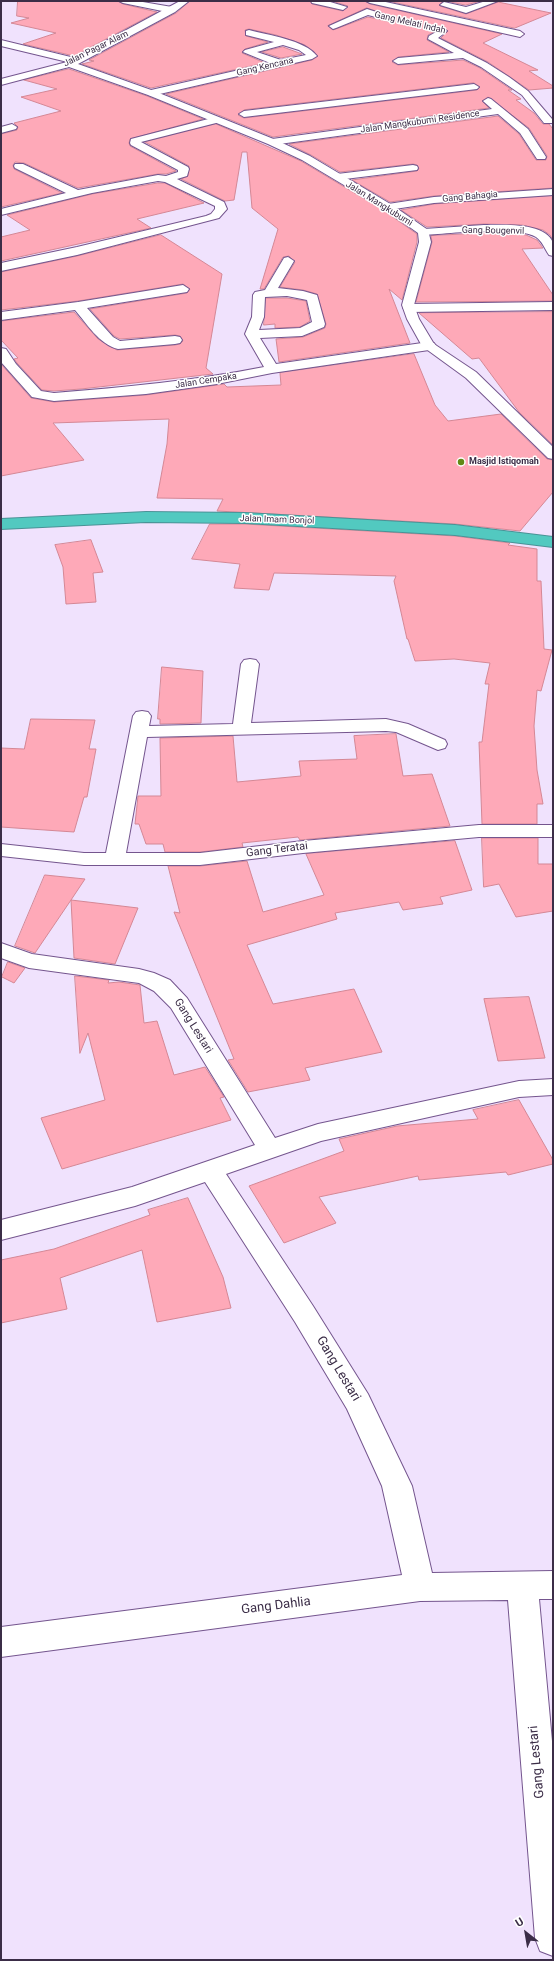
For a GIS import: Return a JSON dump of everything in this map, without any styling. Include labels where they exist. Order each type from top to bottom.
[{"type":"highway","name":"Jalan Imam Bonjol","points":[[1,524],[146,517],[245,518],[455,530],[553,542]]},
{"type":"street","points":[[123,1],[172,10]]},
{"type":"street","name":"Jalan Pagar Alam","points":[[1,82],[73,63],[172,10],[185,1]]},
{"type":"street","points":[[315,1],[343,7]]},
{"type":"street","points":[[370,1],[520,34]]},
{"type":"street","points":[[432,2],[466,10],[494,1]]},
{"type":"street","name":"Gang Melati Indah","points":[[333,26],[367,12],[398,20]]},
{"type":"street","name":"Gang Melati Indah","points":[[462,30],[476,25]]},
{"type":"street","name":"Gang Melati Indah","points":[[432,28],[447,32],[432,39],[465,55]]},
{"type":"street","name":"Gang Kencana","points":[[151,94],[312,56],[309,51],[249,33]]},
{"type":"street","points":[[281,64],[248,52],[283,42]]},
{"type":"street","name":"Jalan Mangkubumi","points":[[1,43],[73,63],[272,142],[306,158],[388,207],[424,232],[425,242],[408,305],[409,308]]},
{"type":"street","points":[[402,73],[398,58],[465,55],[484,65],[525,93],[548,121]]},
{"type":"street","name":"Jalan Mangkubumi Residence","points":[[460,77],[474,87],[498,111],[524,131],[541,157]]},
{"type":"street","points":[[244,114],[408,90],[474,87]]},
{"type":"street","points":[[310,105],[321,114]]},
{"type":"street","name":"Jalan Mangkubumi Residence","points":[[272,142],[498,111]]},
{"type":"street","points":[[167,179],[183,174],[184,169],[135,143],[135,141],[216,120]]},
{"type":"street","points":[[332,123],[342,132]]},
{"type":"street","points":[[1,130],[12,127]]},
{"type":"street","points":[[19,166],[77,194]]},
{"type":"street","points":[[337,177],[413,168]]},
{"type":"street","points":[[1,212],[154,178],[167,179],[220,204],[221,209],[215,216],[210,218],[76,251],[1,267]]},
{"type":"street","name":"Gang Bahagia","points":[[388,207],[441,200],[553,192]]},
{"type":"street","name":"Gang Bougenvil","points":[[424,232],[478,229],[530,231],[540,235],[553,252]]},
{"type":"street","points":[[270,292],[288,261]]},
{"type":"street","points":[[1,316],[78,306],[183,289]]},
{"type":"street","points":[[270,292],[313,297],[319,324],[302,332],[251,334],[258,317],[259,295],[270,292]]},
{"type":"street","points":[[78,306],[108,340],[118,345],[176,340]]},
{"type":"street","points":[[553,306],[409,308],[413,320],[429,346],[471,375],[553,455]]},
{"type":"street","points":[[251,334],[272,369]]},
{"type":"street","name":"Jalan Cempaka","points":[[1,352],[11,367],[37,394],[54,397],[146,390],[218,380],[272,369],[429,346]]},
{"type":"street","points":[[240,729],[250,664]]},
{"type":"street","points":[[115,858],[140,724],[240,729],[386,725],[401,728],[438,744]]},
{"type":"street","name":"Gang Teratai","points":[[1,850],[84,858],[200,859],[303,847],[479,831],[553,831]]},
{"type":"street","name":"Gang Lestari","points":[[1,950],[29,961],[153,979],[168,988],[179,1003],[270,1150]]},
{"type":"street","points":[[1,1230],[135,1196],[318,1133],[519,1089],[553,1087]]},
{"type":"street","name":"Gang Lestari","points":[[211,1171],[304,1314],[358,1402],[397,1486],[420,1587]]},
{"type":"street","name":"Gang Dahlia","points":[[1,1642],[420,1587],[553,1585]]},
{"type":"street","name":"Gang Lestari","points":[[522,1586],[553,1938]]},
{"type":"building","points":[[18,1],[118,1],[123,4],[157,12],[74,56],[23,44],[56,33],[11,23],[29,18],[17,16]]},
{"type":"building","points":[[190,1],[310,1],[312,4],[343,11],[348,6],[332,1],[365,1],[370,4],[502,34],[483,43],[538,70],[529,71],[553,86],[553,88],[529,90],[488,62],[441,38],[448,31],[444,27],[428,35],[427,40],[449,52],[398,57],[392,62],[398,65],[463,60],[480,68],[512,90],[508,90],[521,99],[516,100],[534,113],[543,124],[549,124],[553,129],[553,188],[434,196],[390,202],[352,180],[417,171],[419,169],[417,165],[413,164],[340,172],[289,144],[498,116],[519,134],[536,160],[546,160],[547,156],[529,128],[488,97],[482,101],[489,108],[273,137],[166,94],[312,60],[318,56],[305,45],[276,35],[249,29],[245,30],[246,36],[268,42],[245,49],[242,53],[265,63],[151,88],[82,64],[94,61],[89,60],[176,13]],"holes":[[[367,8],[396,18],[391,22],[368,17],[333,30],[328,26]],[[474,83],[480,87],[477,90],[244,118],[238,115],[244,110]]]},
{"type":"building","points":[[388,1],[443,1],[439,5],[440,6],[466,14],[498,2],[551,13],[515,28]]},
{"type":"building","points":[[446,1],[481,1],[466,5]]},
{"type":"building","points":[[283,47],[302,54],[281,58],[262,52]]},
{"type":"building","points":[[69,69],[147,96],[203,119],[130,139],[130,146],[176,171],[166,174],[158,174],[78,188],[24,163],[15,162],[13,165],[14,169],[62,193],[1,207],[1,134],[17,130],[18,127],[14,123],[61,111],[21,97],[57,89],[24,80]]},
{"type":"building","points":[[216,124],[301,161],[383,210],[417,234],[417,242],[402,300],[389,289],[410,343],[279,362],[276,339],[303,337],[325,328],[326,324],[317,294],[303,290],[280,287],[295,262],[289,256],[283,257],[264,289],[260,289],[278,229],[252,208],[247,152],[242,152],[234,200],[225,201],[181,179],[188,176],[189,166],[145,142]]},
{"type":"building","points":[[165,183],[204,203],[137,219],[151,228],[1,261],[1,237],[30,230],[7,215],[92,194]]},
{"type":"building","points":[[553,196],[553,240],[550,235],[543,230],[522,225],[484,224],[427,227],[401,210],[434,204]]},
{"type":"building","points":[[513,233],[526,235],[537,240],[543,248],[522,249],[553,295],[553,301],[416,302],[432,242],[431,236]]},
{"type":"building","points":[[161,235],[222,274],[206,368],[213,374],[81,389],[54,391],[42,390],[17,363],[14,359],[18,358],[1,340],[1,321],[74,312],[98,339],[117,350],[175,345],[180,344],[183,341],[180,336],[175,335],[120,339],[114,336],[90,309],[187,293],[190,289],[183,284],[78,301],[1,310],[1,272],[77,256]]},
{"type":"building","points":[[266,298],[287,298],[306,301],[310,321],[300,327],[275,328],[275,324],[264,325]]},
{"type":"building","points":[[553,312],[553,445],[519,412],[479,358],[472,359],[419,313]]},
{"type":"building","points":[[414,354],[435,405],[448,421],[501,414],[547,459],[553,460],[553,492],[520,531],[455,524],[217,511],[223,499],[157,498],[167,444],[169,419],[53,423],[84,460],[1,476],[1,364],[31,398],[54,402],[146,395],[224,384],[227,387],[281,385],[280,373]]},
{"type":"building","points":[[210,524],[245,524],[455,536],[510,543],[508,545],[537,549],[537,581],[541,581],[544,649],[552,650],[541,691],[537,690],[534,726],[537,770],[543,804],[537,804],[537,824],[482,824],[479,742],[482,742],[489,684],[485,684],[490,663],[454,659],[415,661],[407,639],[394,581],[396,576],[274,573],[269,590],[234,588],[240,564],[192,559]]},
{"type":"building","points":[[91,540],[103,572],[93,573],[96,602],[66,604],[63,567],[55,545]]},
{"type":"building","points":[[162,667],[203,671],[201,723],[160,724],[160,719],[158,719]]},
{"type":"building","points":[[31,719],[95,720],[89,749],[96,749],[87,797],[84,797],[74,832],[1,827],[1,748],[24,749]]},
{"type":"building","points":[[396,734],[403,776],[432,774],[450,826],[300,840],[298,837],[242,843],[243,847],[200,852],[165,852],[163,844],[146,844],[139,824],[135,824],[138,796],[161,796],[160,738],[233,736],[237,782],[301,776],[299,761],[357,759],[354,736]]},
{"type":"building","points":[[482,838],[538,838],[538,864],[553,864],[553,911],[516,917],[499,884],[484,887]]},
{"type":"building","points":[[455,841],[472,890],[440,897],[443,904],[403,910],[399,902],[335,913],[337,919],[247,945],[273,1004],[354,989],[382,1052],[305,1068],[310,1080],[248,1092],[228,1060],[234,1059],[174,912],[180,913],[168,866],[200,866],[247,861],[263,912],[324,895],[306,854]]},
{"type":"building","points":[[45,875],[85,879],[35,953],[15,946]]},
{"type":"building","points":[[71,900],[138,908],[115,964],[74,958]]},
{"type":"building","points":[[8,962],[25,968],[14,983],[2,977]]},
{"type":"building","points":[[75,976],[109,980],[108,983],[119,982],[140,985],[144,1023],[157,1021],[174,1075],[205,1067],[224,1097],[220,1098],[231,1120],[62,1169],[41,1118],[105,1100],[88,1033],[80,1053]]},
{"type":"building","points":[[529,997],[545,1058],[498,1061],[484,999]]},
{"type":"building","points":[[519,1100],[553,1160],[553,1164],[508,1175],[506,1172],[419,1180],[418,1176],[319,1197],[336,1223],[284,1243],[249,1186],[344,1151],[339,1139],[397,1126],[478,1119],[473,1110]]},
{"type":"building","points":[[188,1198],[223,1277],[231,1308],[157,1322],[142,1250],[60,1278],[67,1309],[1,1323],[1,1260],[54,1249],[150,1215],[148,1210]]},
{"type":"place","name":"Masjid Istiqomah","points":[[461,462]]}]
